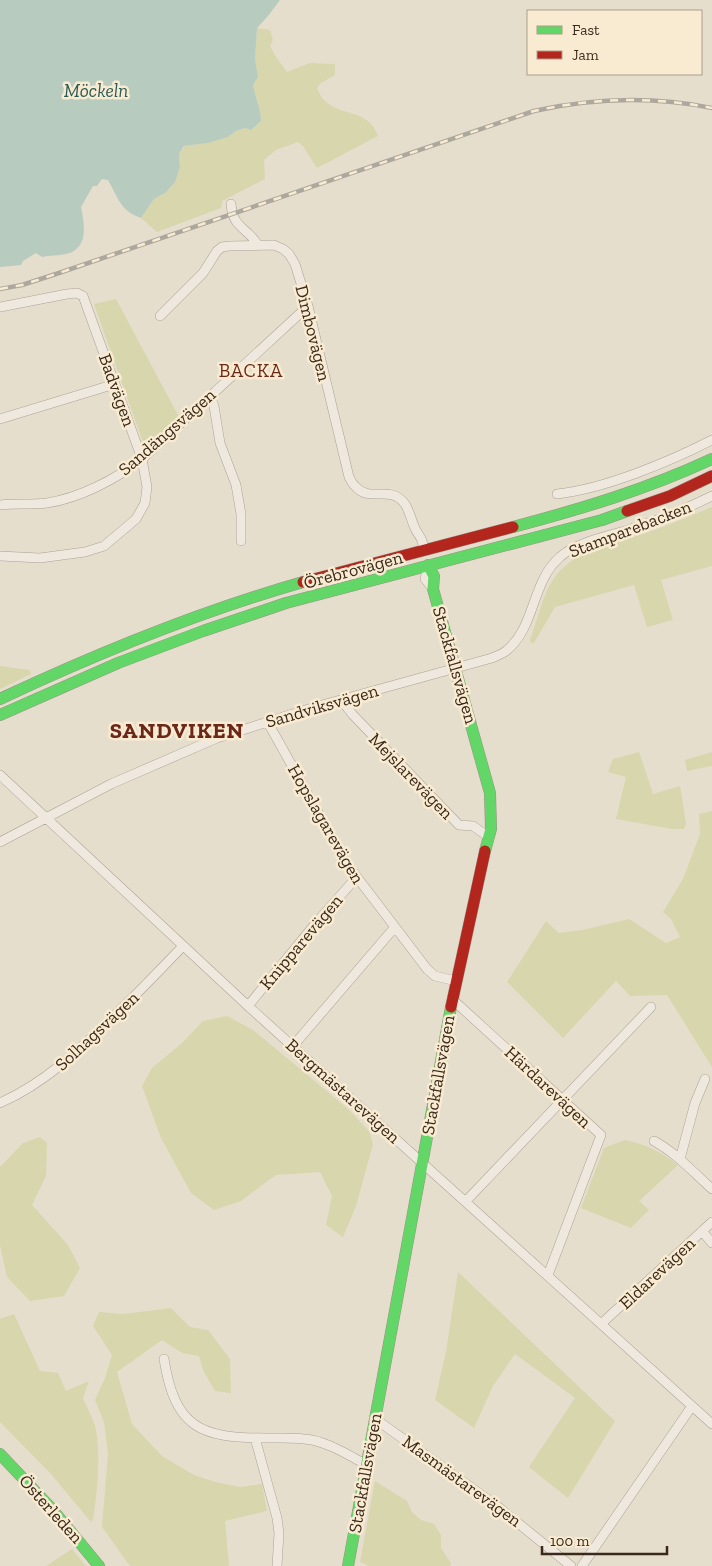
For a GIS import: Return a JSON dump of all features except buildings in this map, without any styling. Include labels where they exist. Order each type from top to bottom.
[{"type":"main road","name":"Örebrovägen","points":[[0,698],[86,659],[236,603],[320,578],[627,496],[712,459]]},
{"type":"main road","name":"Örebrovägen","points":[[0,715],[118,663],[203,631],[286,603],[602,520],[662,499],[712,476]]},
{"type":"main road","name":"Stackfallsvägen","points":[[348,1566],[452,999],[479,873],[491,829],[490,793],[433,588],[434,576],[423,551]]},
{"type":"main road","name":"Österleden","points":[[0,1454],[52,1509],[99,1566]]},
{"type":"street","points":[[231,204],[235,221],[253,236],[258,245]]},
{"type":"street","name":"Dimbovägen","points":[[160,316],[203,273],[217,251],[222,247],[274,245],[289,254],[295,264],[308,306],[349,478],[357,489],[368,494],[381,495],[389,493],[399,497],[406,506],[416,532],[422,538],[423,551]]},
{"type":"street","name":"Badvägen","points":[[0,307],[77,293],[83,296],[142,459],[147,487],[145,503],[136,519],[104,546],[85,552],[40,558],[0,556]]},
{"type":"street","name":"Sandängsvägen","points":[[0,505],[47,503],[109,482],[142,459],[308,306]]},
{"type":"street","points":[[0,419],[115,384]]},
{"type":"street","points":[[210,396],[214,406],[220,443],[236,485],[241,514],[241,541]]},
{"type":"street","points":[[557,494],[574,492],[608,483],[662,463],[712,440]]},
{"type":"street","name":"Stamparebacken","points":[[456,667],[478,663],[505,652],[517,639],[527,622],[542,580],[550,566],[562,555],[578,546],[650,522],[712,496]]},
{"type":"street","name":"Sandviksvägen","points":[[0,842],[111,784],[194,747],[267,721],[456,667]]},
{"type":"street","name":"Mejslarevägen","points":[[341,700],[353,715],[459,825],[473,826],[489,837]]},
{"type":"street","name":"Hopslagarevägen","points":[[267,721],[338,851],[356,878],[427,969],[435,976],[456,981]]},
{"type":"street","name":"Bergmästarevägen","points":[[0,775],[248,1006],[712,1424]]},
{"type":"street","name":"Knipparevägen","points":[[248,1006],[316,922],[356,878]]},
{"type":"street","points":[[293,1046],[394,927]]},
{"type":"street","name":"Solhagsvägen","points":[[0,1103],[27,1090],[45,1078],[84,1046],[183,946]]},
{"type":"street","name":"Härdarevägen","points":[[452,999],[601,1135],[548,1275]]},
{"type":"street","points":[[466,1201],[651,1007]]},
{"type":"street","points":[[680,1160],[696,1103],[705,1079]]},
{"type":"street","points":[[654,1141],[666,1148],[712,1189]]},
{"type":"street","name":"Eldarevägen","points":[[602,1324],[712,1222]]},
{"type":"street","points":[[702,1231],[712,1243]]},
{"type":"street","points":[[164,1359],[173,1398],[190,1422],[204,1430],[232,1438],[299,1438],[313,1440],[367,1465]]},
{"type":"street","points":[[582,1566],[692,1406]]},
{"type":"street","name":"Masmästarevägen","points":[[374,1418],[497,1506],[572,1566]]},
{"type":"street","points":[[255,1438],[277,1518],[279,1533],[277,1566]]},
{"type":"green space","points":[[257,28],[270,30],[273,40],[270,46],[287,72],[310,63],[335,64],[335,75],[321,83],[317,88],[321,97],[337,109],[368,121],[378,136],[317,168],[303,146],[298,142],[276,150],[264,160],[265,179],[222,201],[221,208],[157,232],[141,218],[154,199],[165,193],[180,167],[179,154],[185,146],[208,143],[228,137],[236,131],[245,128],[251,130],[261,121],[253,85],[258,77],[255,59]]},
{"type":"green space","points":[[116,299],[179,417],[145,448],[94,304]]},
{"type":"green space","points":[[712,507],[712,566],[661,580],[673,620],[647,627],[634,585],[555,607],[534,643],[531,643],[530,640],[549,587],[564,567],[590,551],[658,529]]},
{"type":"green space","points":[[0,666],[30,670],[31,674],[0,689]]},
{"type":"green space","points":[[639,752],[653,794],[680,786],[686,823],[684,829],[672,829],[616,819],[626,777],[608,772],[613,759]]},
{"type":"green space","points":[[712,752],[712,767],[687,771],[685,760]]},
{"type":"green space","points":[[712,811],[712,1067],[667,995],[630,996],[616,981],[563,1038],[507,982],[546,921],[559,933],[582,930],[629,919],[666,943],[680,937],[671,919],[663,912],[683,879],[700,834],[699,814]]},
{"type":"green space","points":[[227,1016],[253,1030],[347,1108],[369,1131],[373,1144],[356,1206],[343,1237],[326,1225],[332,1196],[320,1172],[276,1175],[241,1201],[214,1210],[191,1193],[161,1138],[142,1086],[152,1068],[182,1043],[203,1021]]},
{"type":"green space","points":[[40,1137],[47,1143],[46,1176],[32,1205],[68,1245],[80,1268],[64,1296],[30,1301],[7,1277],[0,1245],[0,1167],[23,1143]]},
{"type":"green space","points":[[625,1140],[653,1149],[678,1165],[639,1201],[649,1210],[631,1228],[581,1208],[604,1148]]},
{"type":"green space","points":[[458,1272],[615,1421],[568,1498],[529,1467],[575,1398],[515,1354],[493,1386],[474,1428],[435,1400],[446,1352]]},
{"type":"green space","points":[[171,1308],[190,1327],[208,1330],[230,1359],[231,1393],[215,1391],[204,1372],[199,1356],[182,1353],[162,1340],[117,1372],[132,1424],[162,1456],[194,1475],[215,1482],[240,1487],[262,1484],[267,1511],[225,1521],[229,1566],[130,1566],[102,1527],[108,1454],[104,1422],[95,1400],[105,1378],[112,1355],[93,1326],[99,1312],[123,1314]]},
{"type":"green space","points":[[14,1314],[40,1371],[58,1373],[66,1391],[89,1381],[83,1398],[94,1423],[98,1444],[96,1498],[93,1520],[91,1522],[51,1474],[0,1422],[0,1319]]},
{"type":"green space","points":[[375,1481],[407,1501],[412,1512],[421,1520],[434,1524],[441,1535],[441,1548],[451,1563],[450,1566],[369,1566],[360,1562]]},
{"type":"green space","points":[[72,1549],[86,1566],[46,1566]]},
{"type":"water","name":"Möckeln","points":[[0,0],[280,0],[257,28],[255,59],[258,77],[253,85],[261,121],[251,130],[245,128],[236,131],[228,137],[208,143],[184,146],[179,154],[180,167],[175,182],[165,193],[154,199],[141,218],[128,212],[117,198],[108,180],[102,179],[97,186],[93,186],[81,207],[84,233],[80,245],[76,249],[67,254],[42,257],[36,253],[23,261],[21,265],[0,267]]},
{"type":"railway","points":[[0,289],[22,285],[56,274],[534,111],[578,103],[623,100],[690,104],[712,108]]},
{"type":"traffic: fast","points":[[513,527],[614,497],[663,480],[712,459]]},
{"type":"traffic: fast","points":[[0,715],[118,663],[203,631],[286,603],[602,520],[627,511]]},
{"type":"traffic: fast","points":[[428,565],[434,576],[433,589],[490,793],[491,829],[485,851]]},
{"type":"traffic: fast","points":[[0,699],[149,634],[225,606],[303,582]]},
{"type":"traffic: fast","points":[[348,1566],[451,1007]]},
{"type":"traffic: fast","points":[[0,1454],[52,1509],[99,1566]]},
{"type":"traffic: jam","points":[[627,511],[670,496],[712,476]]},
{"type":"traffic: jam","points":[[303,582],[513,527]]},
{"type":"traffic: jam","points":[[451,1007],[485,851]]},
{"type":"district","name":"BACKA","points":[[251,370]]},
{"type":"district","name":"SANDVIKEN","points":[[177,730]]}]
